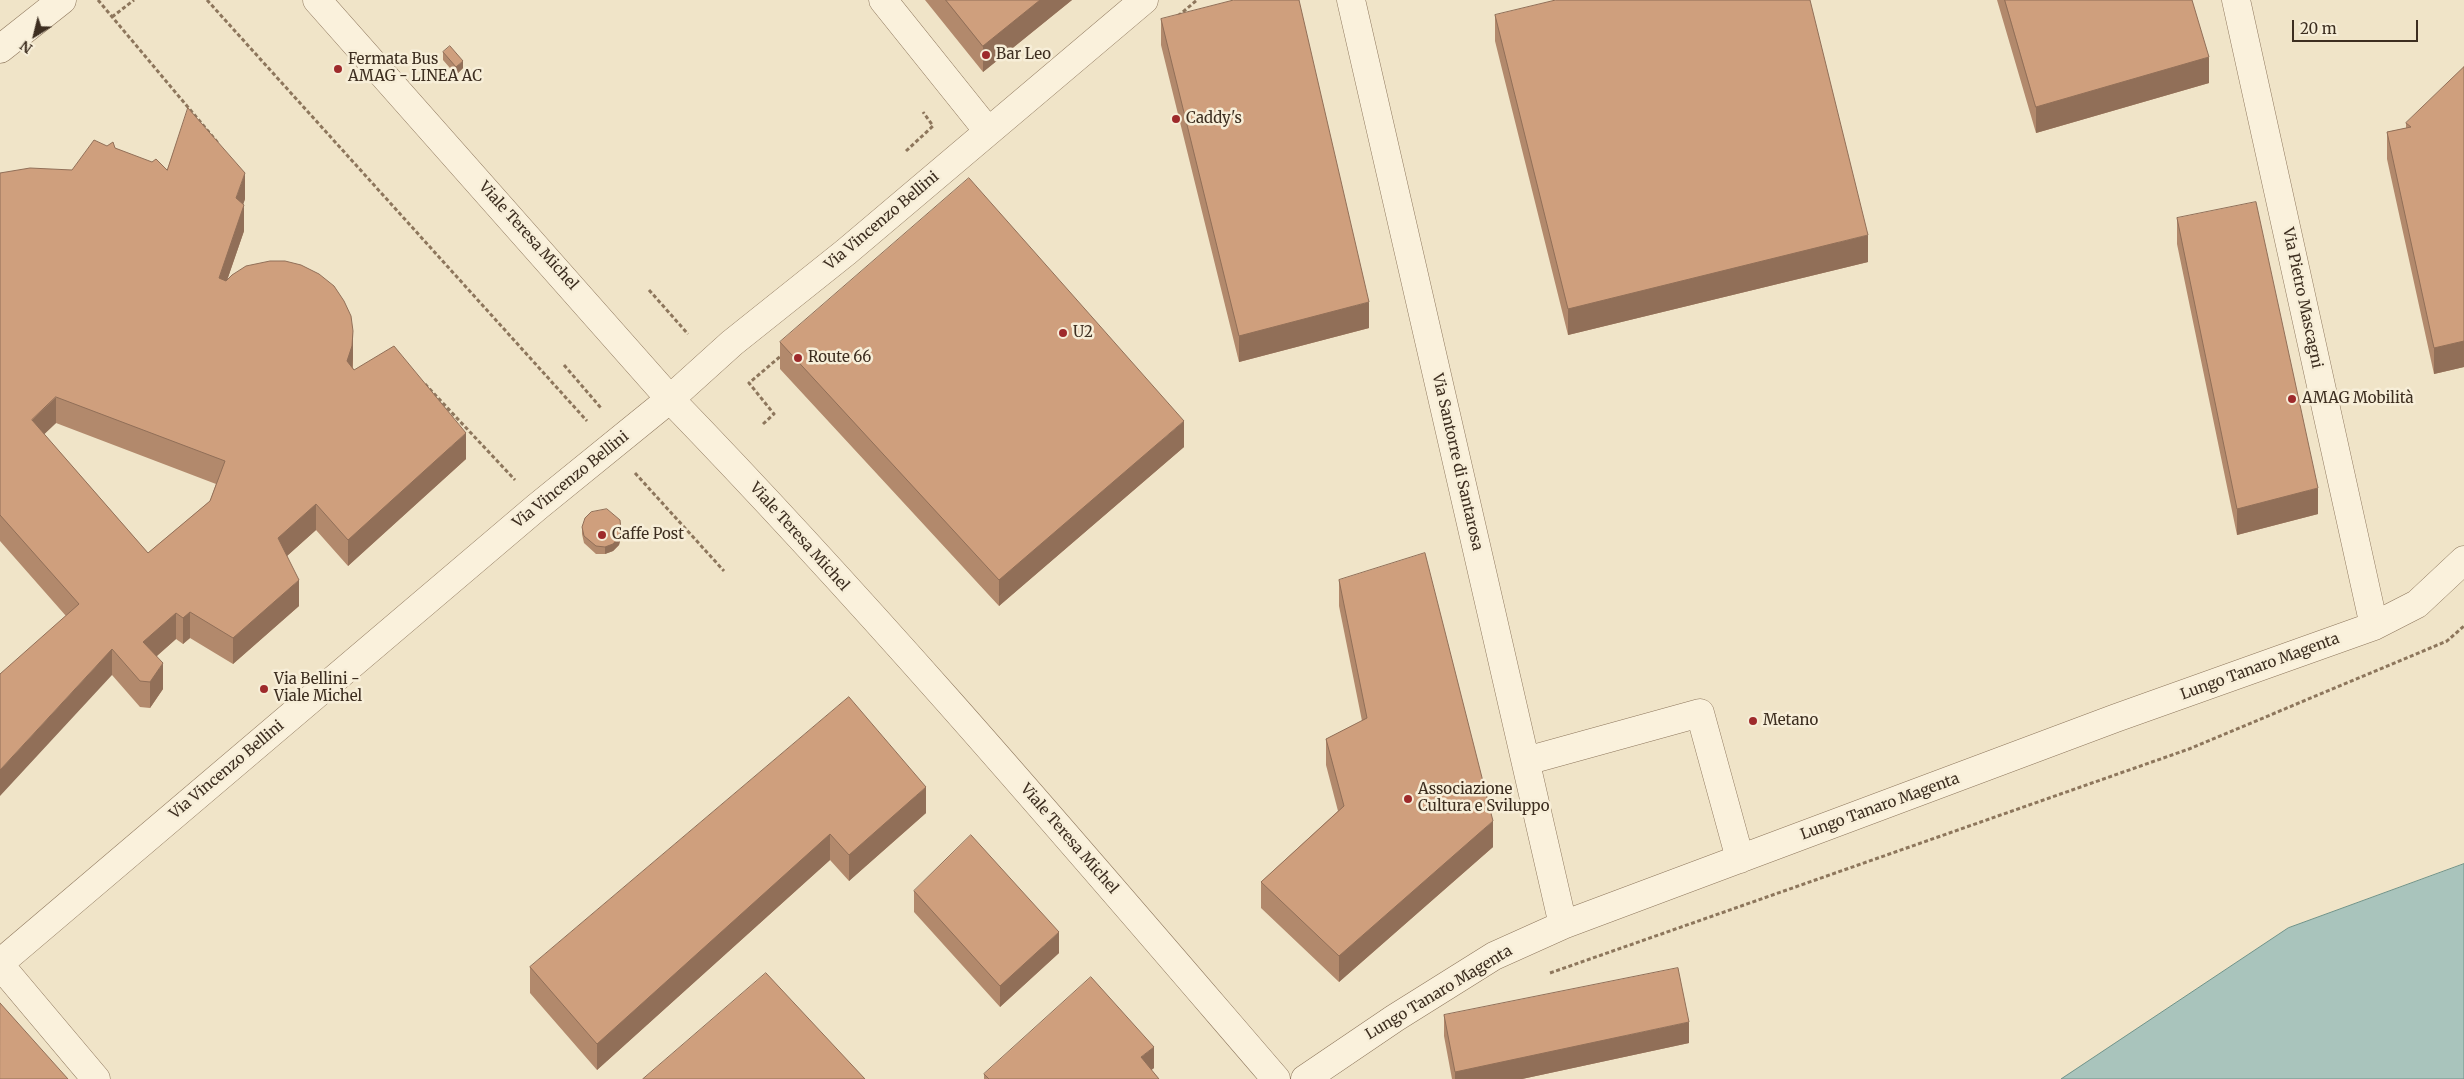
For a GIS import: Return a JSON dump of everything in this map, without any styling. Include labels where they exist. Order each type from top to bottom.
[{"type":"street","points":[[0,49],[62,0]]},
{"type":"street","name":"Viale Teresa Michel","points":[[317,0],[670,399],[723,453],[958,712],[1276,1079]]},
{"type":"street","points":[[883,0],[988,131]]},
{"type":"street","name":"Via Vincenzo Bellini","points":[[0,964],[537,506],[670,399],[732,343],[846,252],[1144,0]]},
{"type":"street","name":"Via Santorre di Santarosa","points":[[1351,0],[1563,925]]},
{"type":"street","name":"Via Pietro Mascagni","points":[[2236,0],[2374,626]]},
{"type":"street","name":"Lungo Tanaro Magenta","points":[[1305,1079],[1395,1018],[1494,956],[1563,925],[2107,722],[2374,626],[2417,604],[2464,560]]},
{"type":"street","points":[[1526,761],[1700,713],[1740,858]]},
{"type":"street","points":[[0,964],[96,1079]]},
{"type":"path","points":[[97,0],[224,149]]},
{"type":"path","points":[[112,18],[134,0]]},
{"type":"path","points":[[207,0],[589,423]]},
{"type":"path","points":[[904,152],[933,126],[923,112]]},
{"type":"path","points":[[648,290],[691,337]]},
{"type":"path","points":[[564,365],[603,410]]},
{"type":"path","points":[[419,378],[537,506]]},
{"type":"path","points":[[582,429],[596,417]]},
{"type":"path","points":[[610,448],[724,571]]},
{"type":"path","points":[[1549,974],[2189,749],[2447,641],[2464,626]]},
{"type":"water","points":[[2464,864],[2464,1079],[2061,1079],[2288,928]]},
{"type":"building","points":[[946,0],[1040,0],[983,46]]},
{"type":"building","points":[[1234,0],[1299,0],[1369,302],[1239,336],[1161,19]]},
{"type":"building","points":[[1556,0],[1810,0],[1868,235],[1568,309],[1495,15]]},
{"type":"building","points":[[2005,0],[2192,0],[2209,57],[2036,107]]},
{"type":"building","points":[[450,46],[463,61],[456,67],[443,52]]},
{"type":"building","points":[[2464,67],[2464,341],[2434,348],[2387,132],[2411,127],[2406,123]]},
{"type":"building","points":[[188,108],[245,173],[236,198],[244,205],[219,278],[226,281],[246,266],[270,261],[285,261],[301,265],[319,274],[334,286],[351,316],[352,346],[347,361],[354,370],[394,346],[466,433],[348,540],[316,504],[278,538],[299,580],[233,638],[190,612],[183,618],[176,613],[143,642],[163,663],[150,682],[140,681],[112,649],[0,770],[0,674],[79,604],[0,515],[0,173],[30,168],[72,170],[94,140],[107,146],[113,142],[115,148],[152,162],[156,159],[167,170]],"holes":[[[56,397],[225,461],[210,501],[148,553],[32,420]]]},
{"type":"building","points":[[969,178],[1184,421],[999,580],[780,342]]},
{"type":"building","points":[[2256,202],[2318,488],[2237,509],[2177,218]]},
{"type":"building","name":"Caffe Post","points":[[607,509],[620,520],[621,529],[619,537],[613,544],[605,547],[596,546],[584,536],[582,527],[585,518],[591,512]]},
{"type":"building","name":"Associazione Cultura e Sviluppo","points":[[1425,553],[1493,821],[1339,956],[1261,882],[1344,806],[1326,739],[1367,718],[1339,580]]},
{"type":"building","points":[[849,697],[926,787],[849,855],[830,834],[597,1044],[530,967]]},
{"type":"building","points":[[971,835],[1059,932],[1000,986],[914,891]]},
{"type":"building","points":[[1678,968],[1689,1022],[1455,1072],[1444,1015]]},
{"type":"building","points":[[766,973],[865,1079],[643,1079]]},
{"type":"building","points":[[1091,977],[1154,1047],[1141,1057],[1159,1079],[989,1079],[984,1074]]},
{"type":"building","points":[[0,1003],[68,1079],[0,1079]]},
{"type":"place","name":"Bar Leo","points":[[986,55]]},
{"type":"place","name":"Fermata Bus AMAG - LINEA AC","points":[[338,69]]},
{"type":"place","name":"Caddy's","points":[[1176,119]]},
{"type":"place","name":"U2","points":[[1063,333]]},
{"type":"place","name":"Route 66","points":[[798,358]]},
{"type":"place","name":"AMAG Mobilità","points":[[2292,399]]},
{"type":"place","name":"Caffe Post","points":[[602,535]]},
{"type":"place","name":"Via Bellini - Viale Michel","points":[[264,689]]},
{"type":"place","name":"Metano","points":[[1753,721]]},
{"type":"place","name":"Associazione Cultura e Sviluppo","points":[[1408,799]]}]
